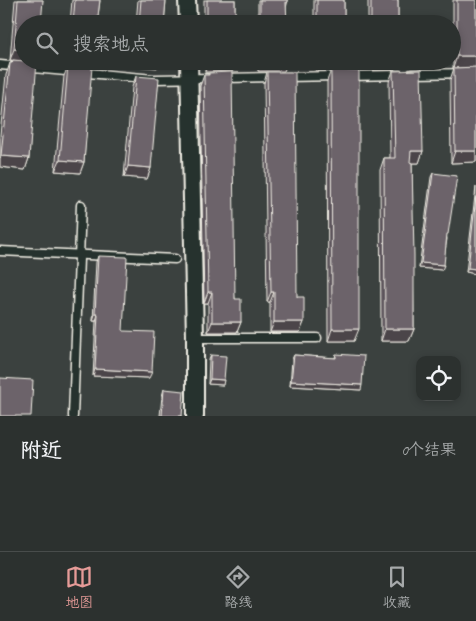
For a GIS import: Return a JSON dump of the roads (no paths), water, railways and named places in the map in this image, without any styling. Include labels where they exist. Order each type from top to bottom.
[{"type":"street","points":[[187,0],[188,15]]},
{"type":"street","points":[[189,70],[195,416]]},
{"type":"lane","points":[[0,65],[15,66]]},
{"type":"lane","points":[[55,70],[154,79],[476,73]]},
{"type":"lane","points":[[73,416],[81,206]]},
{"type":"lane","points":[[0,251],[175,259]]},
{"type":"lane","points":[[195,338],[316,338]]}]
